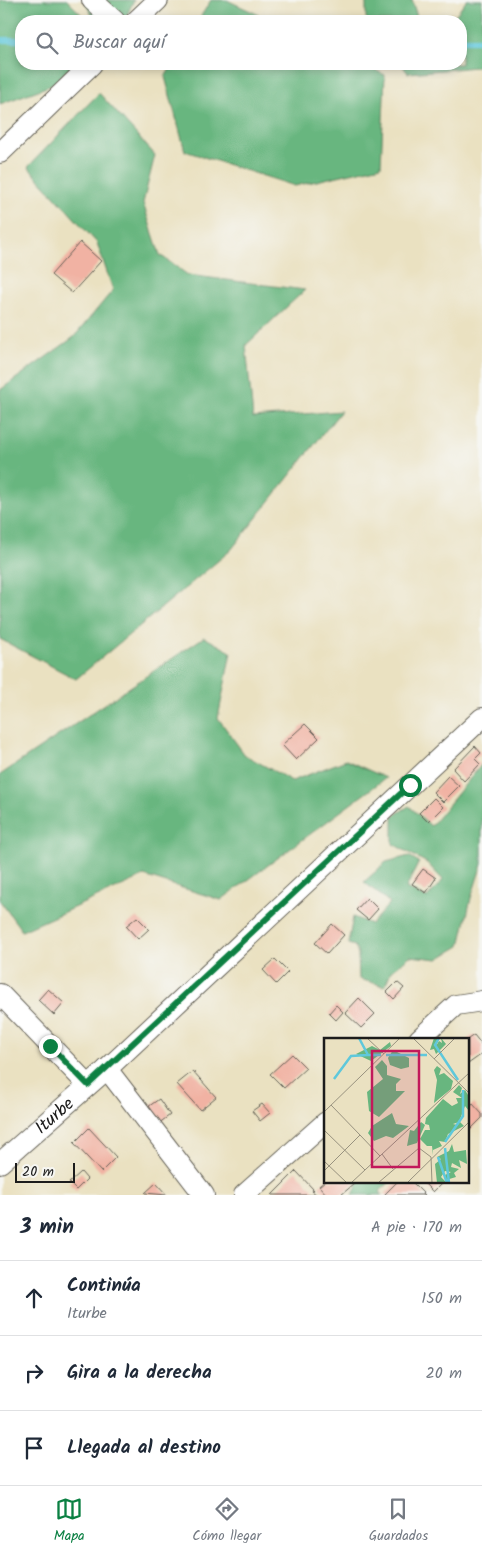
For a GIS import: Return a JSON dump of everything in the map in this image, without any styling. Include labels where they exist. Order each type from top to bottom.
[{"type":"street","points":[[92,0],[108,15]]},
{"type":"street","points":[[142,15],[158,0]]},
{"type":"street","points":[[0,153],[86,70]]},
{"type":"street","name":"Iturbe","points":[[0,1163],[107,1069],[482,718]]},
{"type":"street","points":[[0,994],[88,1085]]},
{"type":"street","points":[[420,1038],[456,1005],[482,1001]]},
{"type":"street","points":[[107,1069],[204,1195]]},
{"type":"street","points":[[244,1195],[324,1124]]},
{"type":"green space","points":[[0,0],[67,0],[82,15],[15,15],[15,70],[68,70],[52,85],[0,104]]},
{"type":"green space","points":[[84,0],[134,0],[127,15],[92,15]]},
{"type":"green space","points":[[211,0],[227,0],[259,15],[202,15]]},
{"type":"green space","points":[[366,0],[412,0],[416,15],[366,15]]},
{"type":"green space","points":[[467,0],[482,0],[482,60],[476,67],[467,68],[467,15],[456,15]]},
{"type":"green space","points":[[169,70],[375,70],[385,75],[381,166],[295,186],[185,151],[165,77]]},
{"type":"green space","points":[[406,70],[442,70],[408,73]]},
{"type":"green space","points":[[99,93],[155,155],[143,203],[160,255],[188,275],[305,290],[246,345],[253,418],[341,411],[231,550],[76,679],[0,639],[0,390],[74,337],[113,290],[97,243],[28,167]]},
{"type":"green space","points":[[204,637],[231,652],[218,718],[245,755],[292,781],[346,760],[386,778],[221,900],[144,876],[22,931],[0,901],[0,775]]},
{"type":"green space","points":[[482,764],[482,864],[471,898],[460,946],[438,959],[410,956],[391,971],[385,986],[359,979],[358,955],[355,946],[348,944],[353,917],[371,924],[390,903],[364,882],[386,862],[409,856],[419,862],[406,888],[427,898],[443,880],[427,863],[393,844],[393,816],[409,806],[431,826]]},
{"type":"green space","points":[[359,1182],[390,1182],[380,1191],[382,1195],[353,1195]]},
{"type":"building","points":[[80,242],[101,261],[72,293],[51,275]]},
{"type":"building","points":[[305,724],[319,738],[296,760],[282,745]]},
{"type":"building","points":[[475,746],[481,753],[475,759],[480,764],[464,781],[453,769]]},
{"type":"building","points":[[448,776],[459,786],[443,802],[433,792]]},
{"type":"building","points":[[434,798],[443,807],[428,822],[419,813]]},
{"type":"building","points":[[423,869],[436,878],[426,893],[412,884]]},
{"type":"building","points":[[367,898],[378,909],[368,920],[356,910]]},
{"type":"building","points":[[137,917],[149,929],[138,939],[126,926]]},
{"type":"building","points":[[332,924],[344,935],[327,954],[315,943]]},
{"type":"building","points":[[275,959],[288,972],[276,984],[263,970]]},
{"type":"building","points":[[397,982],[404,988],[394,999],[387,992]]},
{"type":"building","points":[[48,989],[64,1003],[54,1015],[38,1000]]},
{"type":"building","points":[[359,998],[375,1014],[361,1028],[345,1013]]},
{"type":"building","points":[[336,1005],[343,1012],[336,1020],[329,1013]]},
{"type":"building","points":[[474,1035],[482,1045],[482,1054],[470,1063],[470,1038]]},
{"type":"building","points":[[292,1054],[306,1068],[284,1088],[270,1074]]},
{"type":"building","points":[[193,1071],[216,1097],[200,1110],[177,1084]]},
{"type":"building","points":[[159,1099],[170,1115],[158,1124],[141,1112]]},
{"type":"building","points":[[262,1104],[270,1113],[260,1121],[252,1111]]},
{"type":"building","points":[[473,1104],[482,1114],[482,1118],[470,1130],[470,1107]]},
{"type":"building","points":[[89,1128],[116,1157],[101,1172],[74,1143]]},
{"type":"building","points":[[296,1171],[317,1195],[272,1195]]},
{"type":"building","points":[[81,1172],[87,1179],[76,1190],[69,1183]]},
{"type":"building","points":[[324,1182],[353,1182],[354,1184],[341,1195],[327,1195],[319,1186]]},
{"type":"building","points":[[397,1182],[412,1182],[425,1195],[384,1195]]},
{"type":"building","points":[[423,1182],[443,1182],[433,1192]]},
{"type":"building","points":[[156,1183],[167,1195],[145,1193]]},
{"type":"waterway","points":[[0,40],[15,40]]},
{"type":"waterway","points":[[467,40],[482,40]]},
{"type":"route","points":[[50,1046],[88,1085],[410,785]]}]
